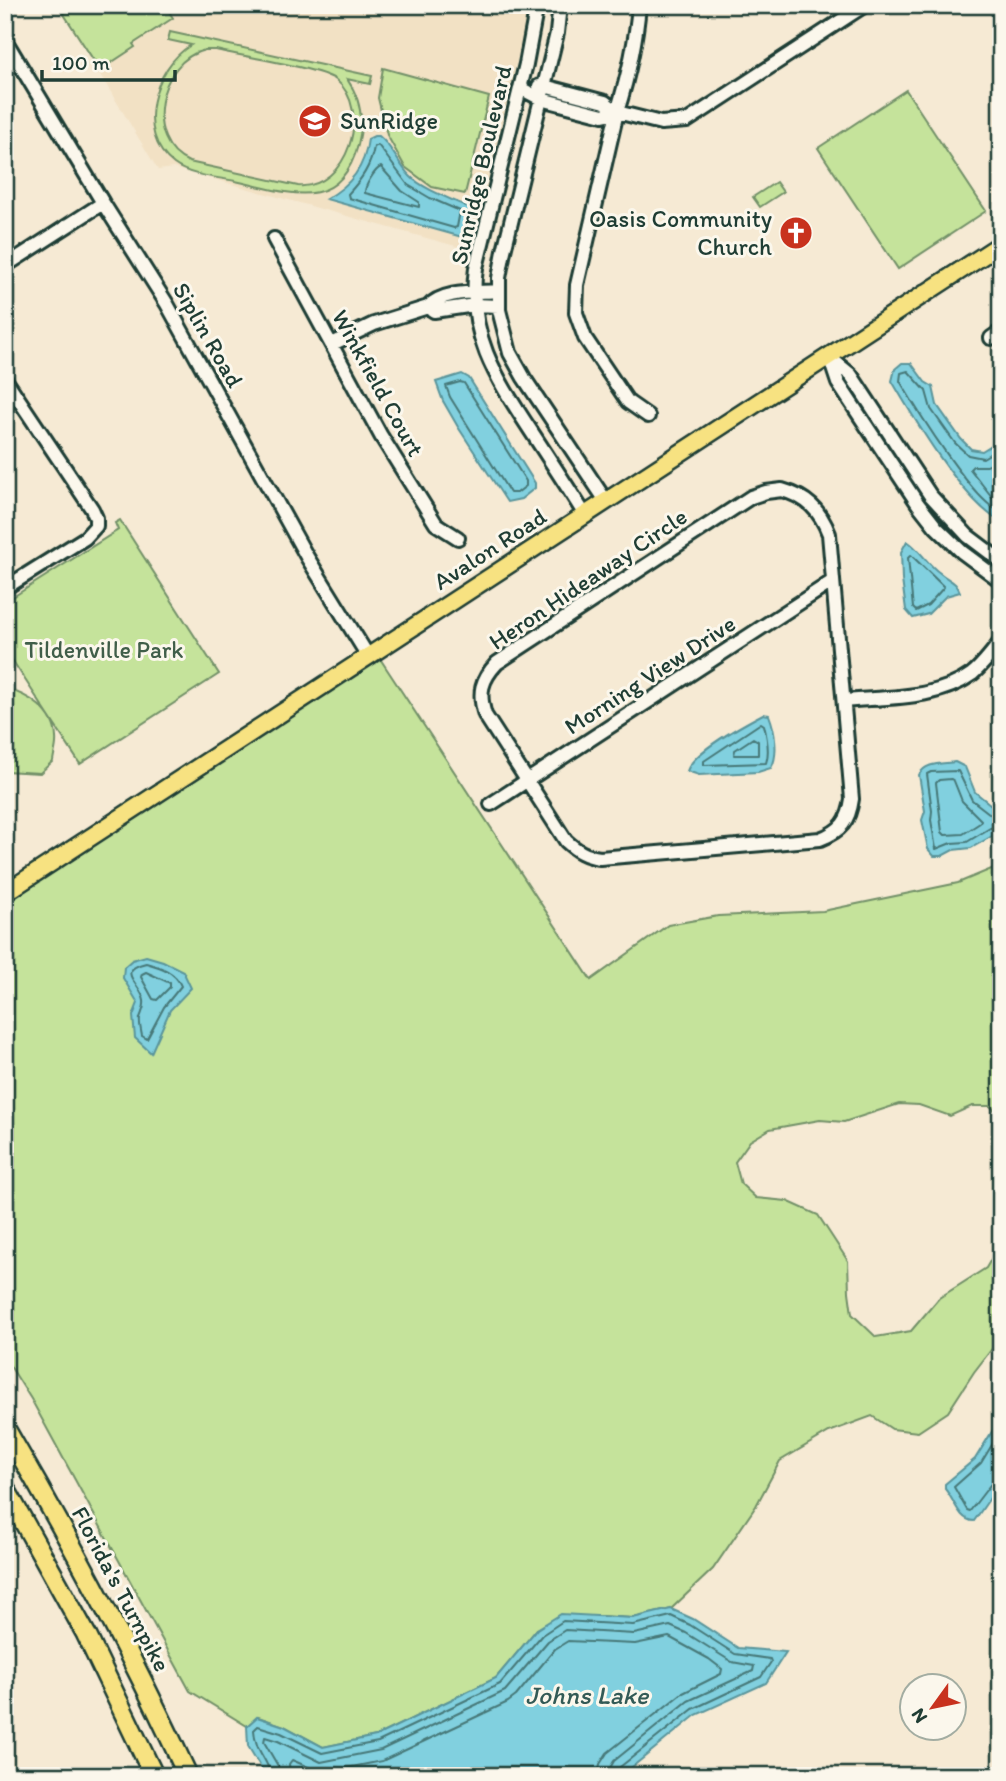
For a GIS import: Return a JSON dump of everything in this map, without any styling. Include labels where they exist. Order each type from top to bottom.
[{"type":"highway","name":"Florida's Turnpike","points":[[5,1428],[114,1626],[188,1776]]},
{"type":"highway","points":[[5,1488],[86,1634],[154,1776]]},
{"type":"main road","name":"Avalon Road","points":[[5,893],[1001,244]]},
{"type":"street","name":"Sunridge Boulevard","points":[[537,5],[520,88],[479,255],[475,299],[483,347],[497,380],[585,514]]},
{"type":"street","name":"Sunridge Boulevard","points":[[561,5],[557,33],[504,251],[498,291],[499,306],[505,338],[516,365],[606,501]]},
{"type":"street","points":[[639,5],[637,31],[577,285],[576,313],[585,338],[628,402],[649,416]]},
{"type":"street","points":[[520,88],[541,100],[605,102],[617,112],[661,123],[687,121],[865,5]]},
{"type":"street","name":"Siplin Road","points":[[5,40],[167,304],[307,557],[368,656]]},
{"type":"street","points":[[520,88],[544,86],[577,102]]},
{"type":"street","points":[[5,266],[103,203]]},
{"type":"street","name":"Winkfield Court","points":[[274,239],[381,436],[435,522],[458,538]]},
{"type":"street","points":[[475,299],[498,291]]},
{"type":"street","points":[[332,344],[374,324],[428,307],[431,303],[448,297],[475,299],[499,306]]},
{"type":"street","points":[[829,356],[851,375],[911,467],[949,516],[968,537],[1001,561]]},
{"type":"street","points":[[829,356],[838,383],[898,476],[936,527],[962,552],[1001,581]]},
{"type":"street","points":[[5,379],[96,518],[96,526],[85,538],[5,588]]},
{"type":"street","points":[[898,476],[911,467]]},
{"type":"street","name":"Heron Hideaway Circle","points":[[782,490],[797,494],[811,503],[823,518],[829,534],[833,581],[852,799],[850,814],[842,827],[833,834],[820,839],[600,858],[587,856],[566,841],[485,715],[480,700],[481,685],[486,674],[497,663],[751,497],[782,490]]},
{"type":"street","name":"Morning View Drive","points":[[491,804],[833,581]]},
{"type":"street","points":[[844,701],[920,694],[957,683],[986,661],[1001,641]]},
{"type":"shaded area","name":"SunRidge","points":[[58,5],[531,5],[470,250],[173,168],[158,170]]},
{"type":"green space","points":[[58,5],[165,5],[173,18],[100,70]]},
{"type":"green space","points":[[170,32],[372,76],[370,84],[347,79],[358,103],[361,128],[358,145],[349,167],[338,182],[324,190],[292,193],[203,176],[174,164],[162,151],[155,136],[152,119],[154,102],[167,69],[178,55],[191,45],[168,40]],"holes":[[[205,50],[297,67],[336,80],[347,93],[353,110],[353,128],[349,146],[330,175],[315,184],[298,186],[189,162],[174,152],[165,137],[161,120],[167,85],[176,69],[189,57]]]},
{"type":"green space","points":[[383,68],[489,97],[465,194],[432,187],[405,167],[387,135],[378,98]]},
{"type":"green space","points":[[906,90],[986,211],[898,269],[818,148]]},
{"type":"green space","points":[[776,182],[783,192],[760,207],[753,197]]},
{"type":"green space","name":"Tildenville Park","points":[[120,520],[219,674],[80,764],[5,649],[5,602],[118,530],[115,523]]},
{"type":"green space","points":[[375,651],[591,980],[668,925],[718,916],[823,911],[958,883],[1001,865],[1001,1116],[990,1106],[972,1106],[950,1116],[919,1105],[899,1104],[844,1122],[820,1120],[770,1129],[750,1141],[735,1162],[741,1184],[756,1198],[787,1201],[818,1215],[848,1261],[852,1314],[876,1337],[911,1331],[939,1298],[986,1268],[1001,1242],[1001,1337],[948,1412],[918,1432],[892,1429],[872,1416],[829,1432],[780,1461],[756,1506],[713,1569],[671,1609],[633,1618],[602,1616],[537,1629],[496,1678],[376,1736],[323,1747],[284,1726],[258,1717],[247,1726],[190,1691],[31,1399],[5,1358],[5,893]]},
{"type":"green space","points":[[5,689],[23,695],[39,705],[51,720],[56,741],[53,761],[40,773],[5,771]]},
{"type":"water","points":[[374,136],[384,140],[415,180],[470,208],[462,237],[326,199],[343,188],[355,174],[364,158],[368,139]]},
{"type":"water","points":[[902,363],[911,363],[925,382],[933,387],[937,405],[971,449],[982,451],[1001,439],[1001,517],[996,519],[967,492],[925,436],[892,381],[895,369]]},
{"type":"water","points":[[462,374],[469,378],[535,483],[535,488],[521,499],[507,502],[443,401],[436,382]]},
{"type":"water","points":[[907,541],[935,569],[954,583],[960,592],[946,596],[928,614],[913,618],[906,610],[902,580],[901,552]]},
{"type":"water","points":[[763,714],[769,715],[774,735],[775,756],[771,768],[758,772],[699,775],[687,771],[709,747]]},
{"type":"water","points":[[955,762],[965,767],[975,792],[1001,813],[1001,831],[971,848],[934,856],[928,849],[922,820],[925,811],[919,775],[930,766]]},
{"type":"water","points":[[146,956],[183,971],[191,988],[170,1010],[151,1053],[135,1038],[133,1016],[138,1003],[123,978],[124,967],[132,960]]},
{"type":"water","points":[[1001,1417],[1001,1482],[974,1521],[969,1520],[957,1509],[945,1489],[945,1484],[975,1459]]},
{"type":"water","name":"Johns Lake","points":[[671,1609],[693,1619],[738,1648],[786,1652],[766,1683],[696,1715],[621,1776],[266,1776],[248,1746],[247,1726],[257,1717],[284,1726],[323,1747],[376,1736],[496,1678],[537,1629],[561,1614],[633,1618]]},
{"type":"place","name":"SunRidge","points":[[315,121]]},
{"type":"place","name":"Oasis Community Church","points":[[796,233]]}]
